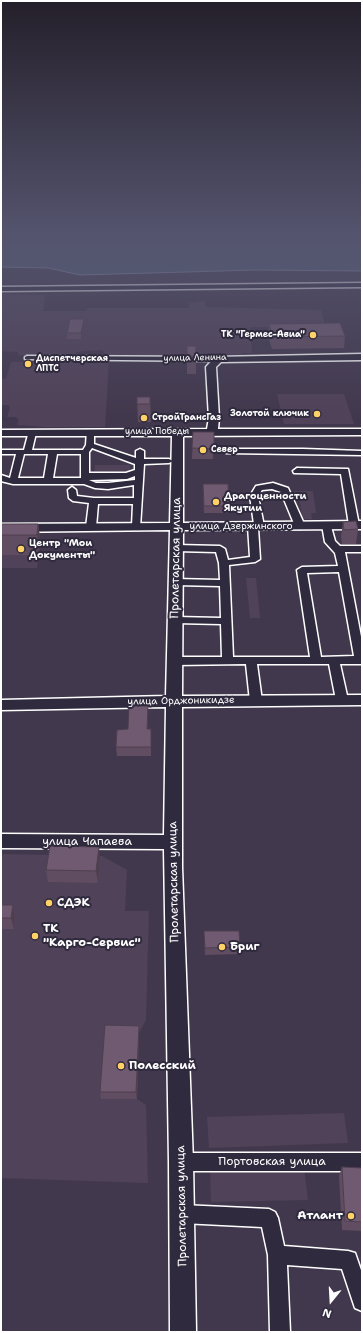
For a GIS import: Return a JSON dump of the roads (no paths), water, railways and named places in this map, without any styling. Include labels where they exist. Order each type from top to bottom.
[{"type":"main road","name":"улица Ленина","points":[[218,359],[362,357]]},
{"type":"main road","points":[[212,432],[214,418],[212,367],[218,359]]},
{"type":"main road","name":"Пролетарская улица","points":[[178,432],[174,661],[173,842],[181,1162],[183,1332]]},
{"type":"main road","name":"улица Победы","points":[[1,433],[362,432]]},
{"type":"main road","name":"улица Дзержинского","points":[[1,528],[358,525]]},
{"type":"main road","name":"улица Орджоникидзе","points":[[1,705],[174,701],[362,700]]},
{"type":"main road","name":"улица Чапаева","points":[[1,841],[173,842]]},
{"type":"street","name":"улица Ленина","points":[[27,358],[218,359]]},
{"type":"street","points":[[13,481],[32,432]]},
{"type":"street","points":[[85,478],[90,432]]},
{"type":"street","points":[[1,452],[53,452],[88,449],[139,462],[169,461]]},
{"type":"street","points":[[137,526],[140,451]]},
{"type":"street","points":[[226,451],[362,453]]},
{"type":"street","points":[[48,480],[53,452]]},
{"type":"street","points":[[297,471],[345,471],[358,525]]},
{"type":"street","points":[[1,478],[13,481],[48,480],[127,476],[138,472]]},
{"type":"street","points":[[85,478],[95,485],[108,486],[138,482]]},
{"type":"street","points":[[224,563],[254,559],[256,526],[254,496],[259,488],[273,486],[285,490],[300,526]]},
{"type":"street","points":[[72,490],[72,498],[94,501],[138,501]]},
{"type":"street","points":[[91,527],[94,501]]},
{"type":"street","points":[[174,661],[217,662],[228,660],[361,660],[340,552],[330,542],[327,526]]},
{"type":"street","points":[[176,548],[220,549],[224,563],[228,660]]},
{"type":"street","points":[[337,550],[362,549]]},
{"type":"street","points":[[316,660],[302,570],[343,569]]},
{"type":"street","points":[[175,582],[224,583]]},
{"type":"street","points":[[175,620],[226,621]]},
{"type":"street","points":[[251,660],[256,701]]},
{"type":"street","points":[[334,660],[342,700]]},
{"type":"street","name":"Портовская улица","points":[[181,1162],[362,1162]]},
{"type":"street","points":[[182,1214],[269,1218],[277,1254],[280,1332]]},
{"type":"street","points":[[277,1254],[348,1260],[362,1301]]},
{"type":"place","name":"ТК \"Гермес-Авиа\"","points":[[313,335]]},
{"type":"place","name":"Диспетчерская ЛПТС","points":[[28,364]]},
{"type":"place","name":"Золотой ключик","points":[[317,414]]},
{"type":"place","name":"СтройТрансГаз","points":[[144,418]]},
{"type":"place","name":"Север","points":[[203,450]]},
{"type":"place","name":"Драгоценности Якутии","points":[[216,502]]},
{"type":"place","name":"Центр \"Мои Документы\"","points":[[21,549]]},
{"type":"place","name":"СДЭК","points":[[49,903]]},
{"type":"place","name":"ТК \"Карго-Сервис\"","points":[[35,936]]},
{"type":"place","name":"Бриг","points":[[222,947]]},
{"type":"place","name":"Полесский","points":[[121,1066]]},
{"type":"place","name":"Атлант","points":[[351,1216]]}]
